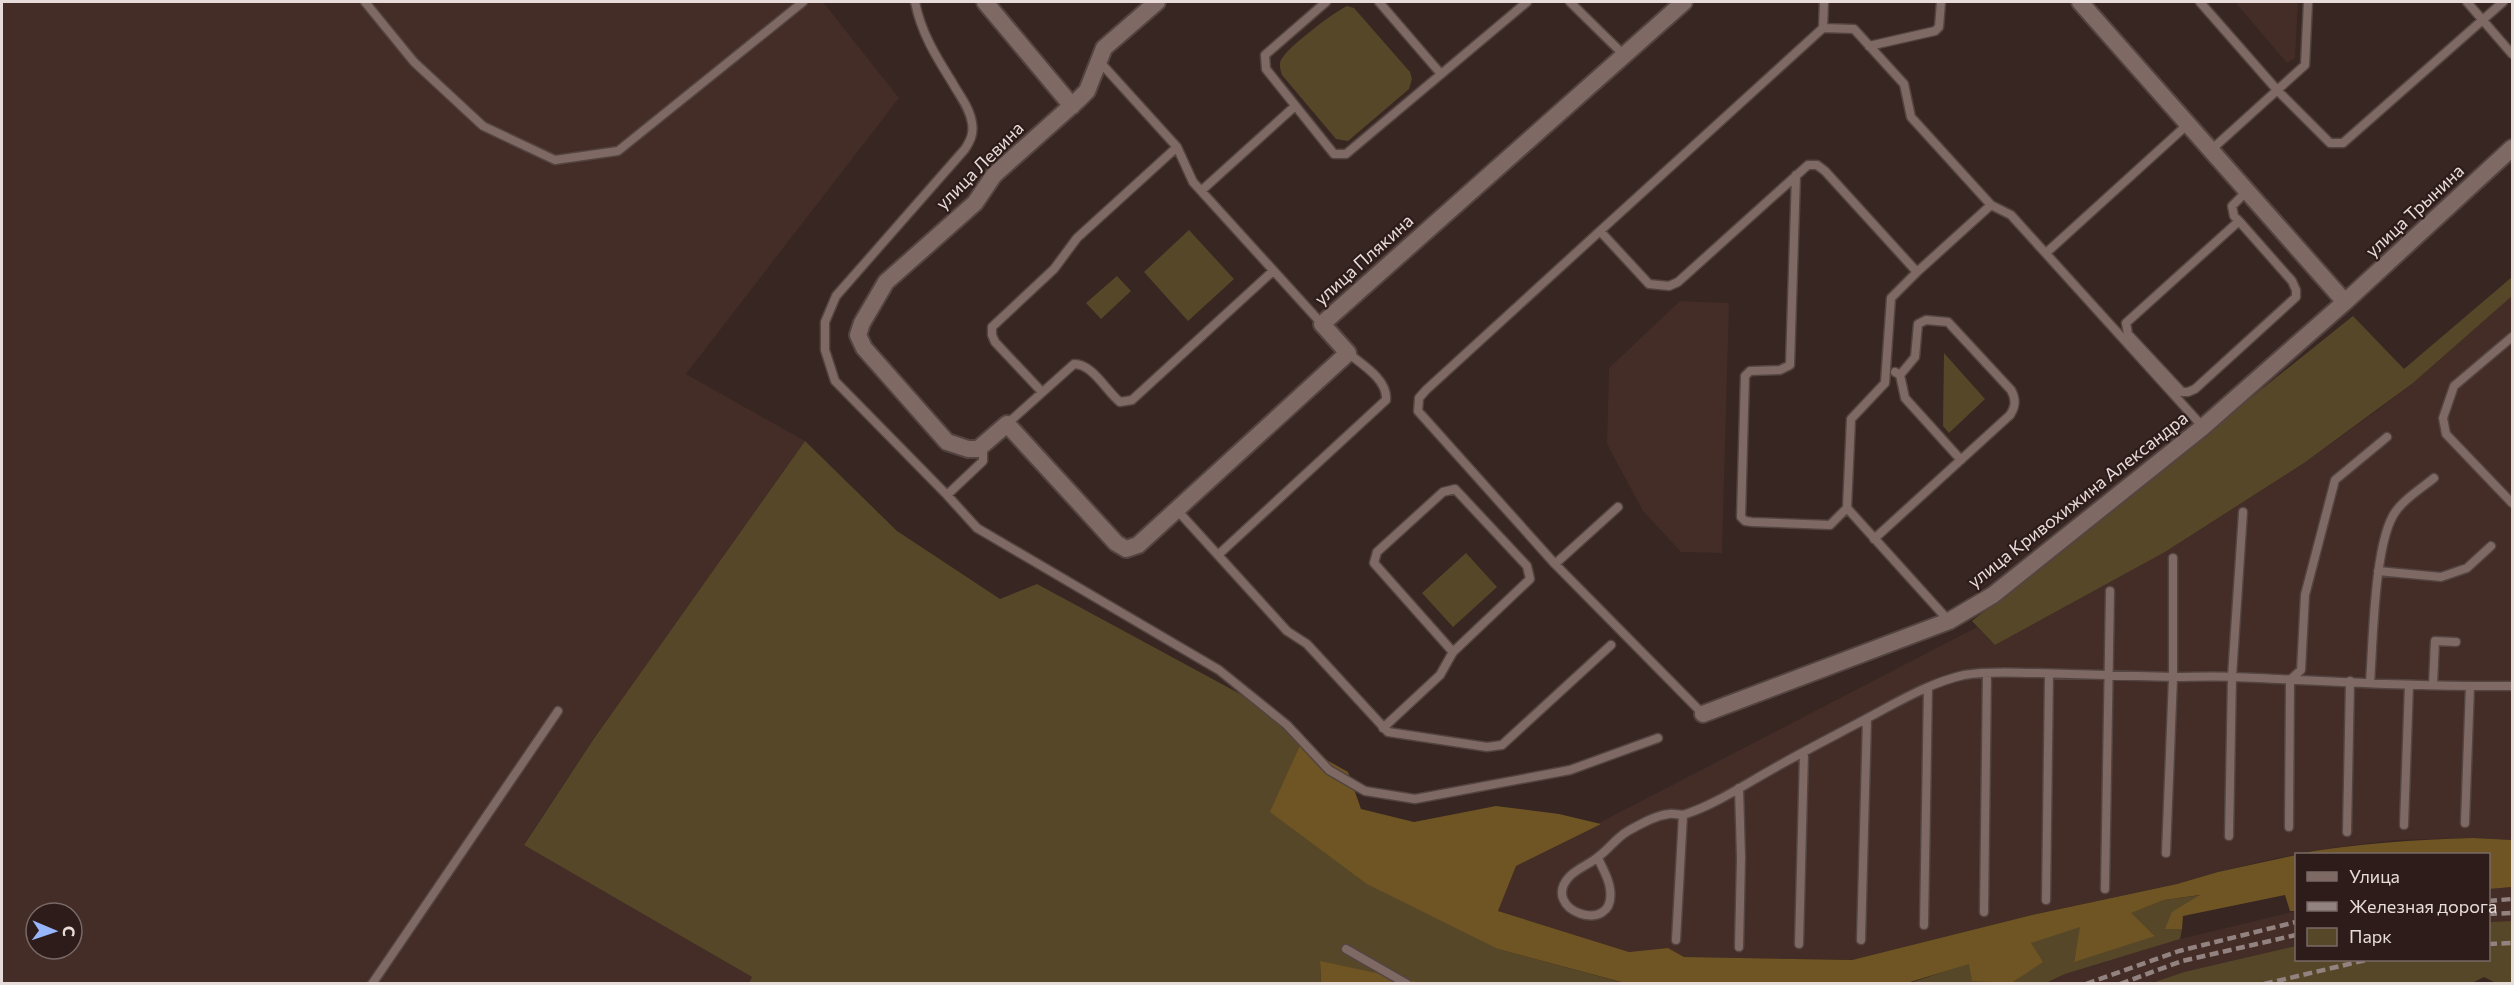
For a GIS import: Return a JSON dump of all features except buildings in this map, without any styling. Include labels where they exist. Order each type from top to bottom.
[{"type":"street","points":[[985,2],[1072,106]]},
{"type":"street","name":"улица Левина","points":[[983,446],[973,449],[947,442],[864,348],[858,335],[862,323],[886,282],[975,203],[994,175],[1087,91],[1104,48],[1157,2]]},
{"type":"street","name":"улица Плякина","points":[[1348,354],[1322,324],[1684,2]]},
{"type":"street","points":[[2080,2],[2345,302]]},
{"type":"street","name":"улица Трынина","points":[[2345,302],[2512,148]]},
{"type":"street","name":"улица Кривохижина Александра","points":[[1703,714],[1949,621],[1993,595],[2203,427],[2345,302]]},
{"type":"street","points":[[983,446],[1007,424],[1116,543],[1126,549],[1138,545],[1348,354]]},
{"type":"lane","points":[[365,2],[414,62],[483,126],[555,160],[618,151],[803,2]]},
{"type":"lane","points":[[915,2],[920,27],[968,108],[973,124],[972,136],[965,149],[836,296],[825,322],[825,350],[835,381],[977,528],[1219,669],[1287,725],[1329,770],[1365,791],[1415,799],[1569,770],[1658,738]]},
{"type":"lane","points":[[1326,2],[1265,55],[1266,69],[1294,107],[1334,154],[1346,154],[1527,2]]},
{"type":"lane","points":[[1379,2],[1441,74]]},
{"type":"lane","points":[[1570,2],[1624,54]]},
{"type":"lane","points":[[1823,28],[1824,2]]},
{"type":"lane","points":[[1869,46],[1935,31],[1939,27],[1941,2]]},
{"type":"lane","points":[[2200,2],[2278,91],[2330,143],[2343,143],[2503,2]]},
{"type":"lane","points":[[2211,150],[2305,65],[2308,2]]},
{"type":"lane","points":[[2467,2],[2512,54]]},
{"type":"lane","points":[[1703,714],[1555,564],[1425,421],[1418,411],[1419,398],[1823,28],[1854,29],[1904,84],[1911,117],[1991,205],[2011,215],[2203,427]]},
{"type":"lane","points":[[1099,61],[1177,147],[1193,182],[1322,324]]},
{"type":"lane","points":[[1201,191],[1294,107]]},
{"type":"lane","points":[[2046,253],[2188,124]]},
{"type":"lane","points":[[1042,392],[995,342],[992,327],[1054,269],[1077,238],[1177,147]]},
{"type":"lane","points":[[1600,231],[1649,284],[1674,285],[1796,175],[1809,165],[1817,165],[1917,272]]},
{"type":"lane","points":[[1796,175],[1790,365],[1780,370],[1750,371],[1745,376],[1741,517],[1745,521],[1830,525],[1847,508],[1851,419],[1885,382],[1888,367],[1891,298],[1991,205]]},
{"type":"lane","points":[[2239,221],[2126,323],[2128,334],[2182,392],[2188,393],[2195,389],[2296,297],[2292,281],[2239,221],[2234,216],[2232,206],[2247,191]]},
{"type":"lane","points":[[1007,424],[1069,367],[1081,364],[1120,402],[1132,400],[1274,271]]},
{"type":"lane","points":[[1874,538],[2010,415],[2014,408],[2015,397],[2011,390],[1953,326],[1942,321],[1922,320],[1918,324],[1915,357],[1900,375]]},
{"type":"lane","points":[[2512,337],[2454,386],[2443,418],[2446,434],[2512,503]]},
{"type":"lane","points":[[1218,555],[1386,400],[1387,392],[1383,385],[1369,369],[1348,354]]},
{"type":"lane","points":[[1888,367],[1900,375],[1905,398],[1960,460]]},
{"type":"lane","points":[[2289,827],[2290,680],[2301,670],[2305,595],[2335,480],[2387,437]]},
{"type":"lane","points":[[947,495],[983,461],[983,446]]},
{"type":"lane","points":[[2370,682],[2378,571],[2387,528],[2396,511],[2434,478]]},
{"type":"lane","points":[[1383,728],[1440,675],[1453,652],[1530,579],[1527,566],[1455,489],[1443,492],[1377,552],[1374,563],[1453,652]]},
{"type":"lane","points":[[1555,564],[1618,507]]},
{"type":"lane","points":[[1847,508],[1949,621]]},
{"type":"lane","points":[[1177,510],[1287,631],[1307,644],[1388,732],[1487,747],[1502,745],[1611,645]]},
{"type":"lane","points":[[2229,836],[2232,676],[2243,512]]},
{"type":"lane","points":[[2378,571],[2441,577],[2467,568],[2491,546]]},
{"type":"lane","points":[[2166,853],[2173,677],[2173,558]]},
{"type":"lane","points":[[2105,889],[2110,591]]},
{"type":"lane","points":[[2433,685],[2435,641],[2456,642]]},
{"type":"lane","points":[[1984,912],[1987,673]]},
{"type":"lane","points":[[1598,858],[1609,883],[1611,892],[1609,902],[1596,915],[1587,917],[1578,915],[1566,903],[1563,893],[1565,883],[1570,876],[1598,858],[1619,836],[1648,820],[1671,813],[1683,816],[1945,680],[1987,673],[2109,674],[2173,677],[2232,676],[2409,685],[2512,686]]},
{"type":"lane","points":[[2046,900],[2049,674]]},
{"type":"lane","points":[[2347,832],[2350,681]]},
{"type":"lane","points":[[2404,825],[2409,685]]},
{"type":"lane","points":[[2465,823],[2470,686]]},
{"type":"lane","points":[[1924,925],[1928,688]]},
{"type":"lane","points":[[372,984],[558,711]]},
{"type":"lane","points":[[1861,940],[1867,719]]},
{"type":"lane","points":[[1799,944],[1804,753]]},
{"type":"lane","points":[[1739,788],[1741,858],[1739,947]]},
{"type":"lane","points":[[1676,940],[1683,816]]},
{"type":"lane","points":[[1346,949],[1407,984]]},
{"type":"shaded area","points":[[2,2],[823,2],[899,98],[686,374],[805,441],[593,740],[524,844],[752,977],[749,983],[2,984]]},
{"type":"shaded area","points":[[2235,2],[2298,2],[2295,58],[2287,63]]},
{"type":"shaded area","points":[[2512,296],[2512,840],[2473,838],[2397,840],[2295,853],[2295,855],[2218,872],[2177,884],[2032,915],[1852,960],[1683,957],[1668,948],[1629,952],[1498,911],[1516,866],[1977,627],[1995,645],[2165,552],[2304,463],[2413,383]]},
{"type":"shaded area","points":[[1680,301],[1729,303],[1722,553],[1681,552],[1643,511],[1607,444],[1609,368]]},
{"type":"shaded area","points":[[1300,745],[1348,772],[1361,809],[1414,822],[1496,806],[1559,814],[1601,824],[1516,866],[1498,911],[1629,952],[1668,948],[1684,957],[1852,960],[2032,915],[2177,884],[2218,872],[2295,855],[2295,911],[2290,911],[2285,895],[2183,916],[2182,929],[2165,929],[2172,912],[2200,895],[2164,900],[2131,913],[2155,936],[2074,962],[2080,927],[2031,943],[2043,962],[2011,983],[1972,981],[1969,964],[1907,983],[1625,983],[1498,949],[1367,884],[1270,812]]},
{"type":"shaded area","points":[[2473,838],[2512,840],[2512,887],[2490,889],[2490,853],[2303,853],[2341,847]]},
{"type":"shaded area","points":[[2512,887],[2512,921],[2490,922],[2490,889]]},
{"type":"shaded area","points":[[2295,911],[2295,946],[2184,972],[2152,983],[2046,984],[2065,974],[2180,939]]},
{"type":"shaded area","points":[[1320,961],[1423,983],[1321,983]]},
{"type":"green space","points":[[1347,6],[1354,8],[1410,72],[1412,79],[1409,89],[1348,141],[1336,139],[1282,75],[1280,66],[1281,59],[1295,45]]},
{"type":"green space","points":[[1189,230],[1234,279],[1188,321],[1144,272]]},
{"type":"green space","points":[[1117,276],[1131,291],[1101,319],[1086,303]]},
{"type":"green space","points":[[2512,277],[2512,296],[2413,383],[2304,463],[2165,552],[1995,645],[1972,621],[2353,316],[2404,369]]},
{"type":"green space","points":[[1944,353],[1985,399],[1949,433],[1943,426]]},
{"type":"green space","points":[[805,441],[897,531],[1000,599],[1037,584],[1255,702],[1300,745],[1271,812],[1498,949],[1624,983],[1423,983],[1320,962],[1321,984],[749,983],[752,977],[524,845],[593,740]]},
{"type":"green space","points":[[1466,553],[1497,587],[1453,627],[1422,593]]},
{"type":"green space","points":[[2202,895],[2166,928],[2182,929],[2180,939],[2065,974],[2046,983],[1907,984],[2081,926],[2074,961],[2154,935],[2130,913],[2164,900]]},
{"type":"green space","points":[[2512,921],[2512,983],[2496,983],[2484,977],[2470,984],[2152,983],[2184,972],[2295,946],[2295,961],[2490,961],[2490,922]]},
{"type":"railway","points":[[2490,901],[2512,899]]},
{"type":"railway","points":[[2490,914],[2512,913]]},
{"type":"railway","points":[[2086,984],[2179,951],[2295,922]]},
{"type":"railway","points":[[2120,984],[2182,961],[2295,935]]},
{"type":"railway","points":[[2490,944],[2512,943]]},
{"type":"railway","points":[[2264,984],[2362,961]]}]
